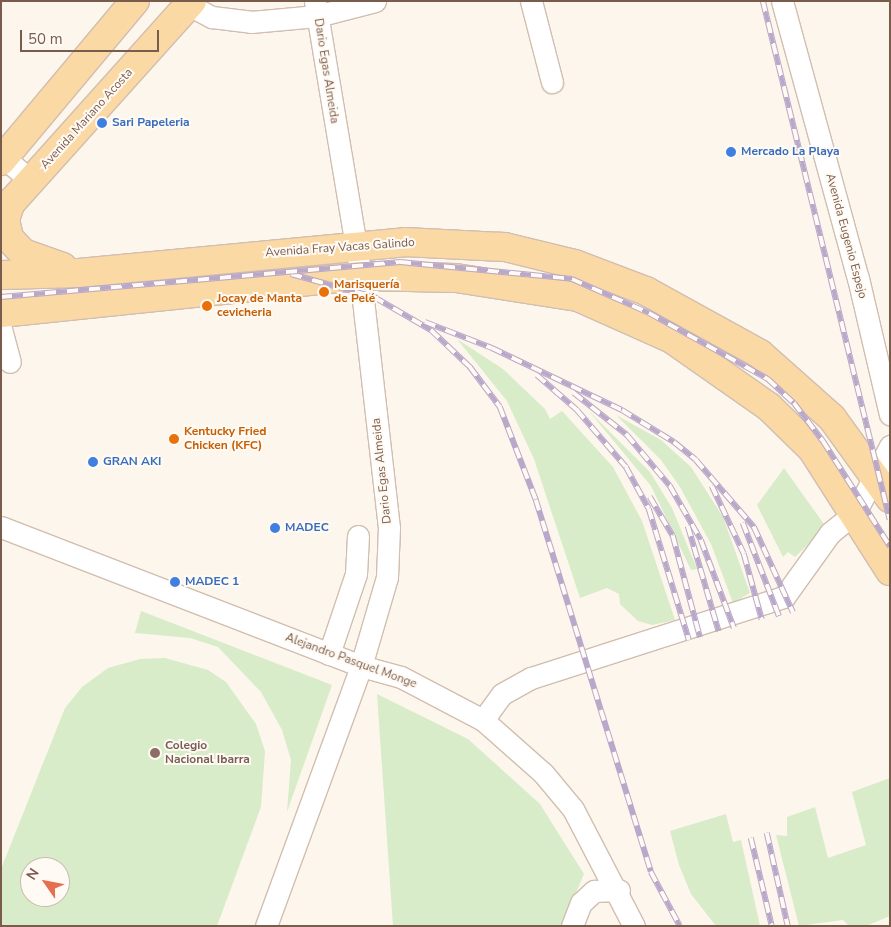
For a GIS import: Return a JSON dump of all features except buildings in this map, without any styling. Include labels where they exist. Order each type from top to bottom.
[{"type":"main road","points":[[2,158],[135,1]]},
{"type":"main road","name":"Avenida Mariano Acosta","points":[[6,208],[32,181],[188,2]]},
{"type":"main road","points":[[6,208],[9,238],[23,253],[79,273]]},
{"type":"main road","name":"Avenida Fray Vacas Galindo","points":[[1,275],[79,273],[405,242],[505,247],[575,264],[646,291],[760,354],[832,418],[875,473]]},
{"type":"main road","points":[[5,320],[360,276],[456,278],[578,298],[672,339],[769,407],[812,449],[855,513],[890,571]]},
{"type":"main road","points":[[875,473],[890,498]]},
{"type":"street","points":[[188,2],[212,17],[251,22],[316,9],[375,1]]},
{"type":"street","points":[[531,1],[552,82]]},
{"type":"street","name":"Avenida Eugenio Espejo","points":[[782,1],[858,278],[890,414]]},
{"type":"street","name":"Dario Egas Almeida","points":[[266,926],[360,666],[386,577],[389,528],[356,246],[316,9]]},
{"type":"street","points":[[2,158],[32,181]]},
{"type":"street","points":[[5,320],[10,362]]},
{"type":"street","points":[[483,720],[502,694],[531,678],[784,598],[830,533],[855,513],[890,446]]},
{"type":"street","name":"Alejandro Pasquel Monge","points":[[1,527],[360,666],[401,677],[483,720],[543,773],[573,809],[619,890],[634,926]]},
{"type":"street","points":[[329,654],[356,574],[358,536]]},
{"type":"street","points":[[572,926],[581,903],[594,891],[619,890]]},
{"type":"green space","points":[[457,339],[503,369],[545,409],[550,419],[562,411],[613,467],[642,521],[675,620],[652,625],[638,621],[620,604],[619,594],[607,588],[580,598],[534,459],[507,401]]},
{"type":"green space","points":[[588,410],[650,472],[672,508],[697,569],[691,570],[651,486]]},
{"type":"green space","points":[[616,415],[661,440],[691,467],[723,517],[750,593],[733,603],[711,544],[680,487],[661,460]]},
{"type":"green space","points":[[784,468],[826,527],[795,557],[788,552],[783,557],[757,505]]},
{"type":"green space","points":[[141,611],[332,685],[287,812],[291,760],[282,730],[261,692],[218,647],[190,638],[135,633]]},
{"type":"green space","points":[[165,658],[208,670],[226,682],[256,724],[265,751],[261,807],[217,926],[1,926],[1,869],[65,708],[82,687],[108,668],[140,659]]},
{"type":"green space","points":[[377,694],[468,739],[540,804],[584,874],[562,926],[393,926]]},
{"type":"green space","points":[[890,778],[890,916],[866,926],[849,926],[843,920],[799,926],[776,835],[787,836],[787,817],[815,807],[828,858],[866,845],[852,792]]},
{"type":"green space","points":[[726,814],[733,842],[741,840],[760,926],[716,926],[691,894],[679,865],[670,831]]},
{"type":"railway","points":[[763,1],[890,520]]},
{"type":"railway","points":[[1,297],[400,262],[572,279],[649,313],[768,379],[794,403],[823,441],[890,546]]},
{"type":"railway","points":[[291,274],[374,297],[431,330],[470,367],[500,407],[536,500],[651,872],[680,926]]},
{"type":"railway","points":[[425,322],[492,348],[622,410],[674,442],[696,460],[754,527],[793,612]]},
{"type":"railway","points":[[537,375],[577,410],[626,467],[649,509],[689,640]]},
{"type":"railway","points":[[574,393],[627,435],[670,486],[701,540],[734,628]]},
{"type":"railway","points":[[712,486],[744,554],[762,620]]},
{"type":"railway","points":[[650,497],[673,536],[700,637]]},
{"type":"railway","points":[[743,523],[779,616]]},
{"type":"railway","points":[[688,526],[719,632]]},
{"type":"railway","points":[[767,833],[788,926]]},
{"type":"railway","points":[[751,838],[772,926]]},
{"type":"place","name":"Sari Papeleria","points":[[102,123]]},
{"type":"place","name":"Mercado La Playa","points":[[731,152]]},
{"type":"place","name":"Marisquería de Pelé","points":[[324,292]]},
{"type":"place","name":"Jocay de Manta cevicheria","points":[[207,306]]},
{"type":"place","name":"Kentucky Fried Chicken (KFC)","points":[[174,439]]},
{"type":"place","name":"GRAN AKI","points":[[93,462]]},
{"type":"place","name":"MADEC","points":[[275,528]]},
{"type":"place","name":"MADEC 1","points":[[175,582]]},
{"type":"place","name":"Colegio Nacional Ibarra","points":[[155,753]]}]
